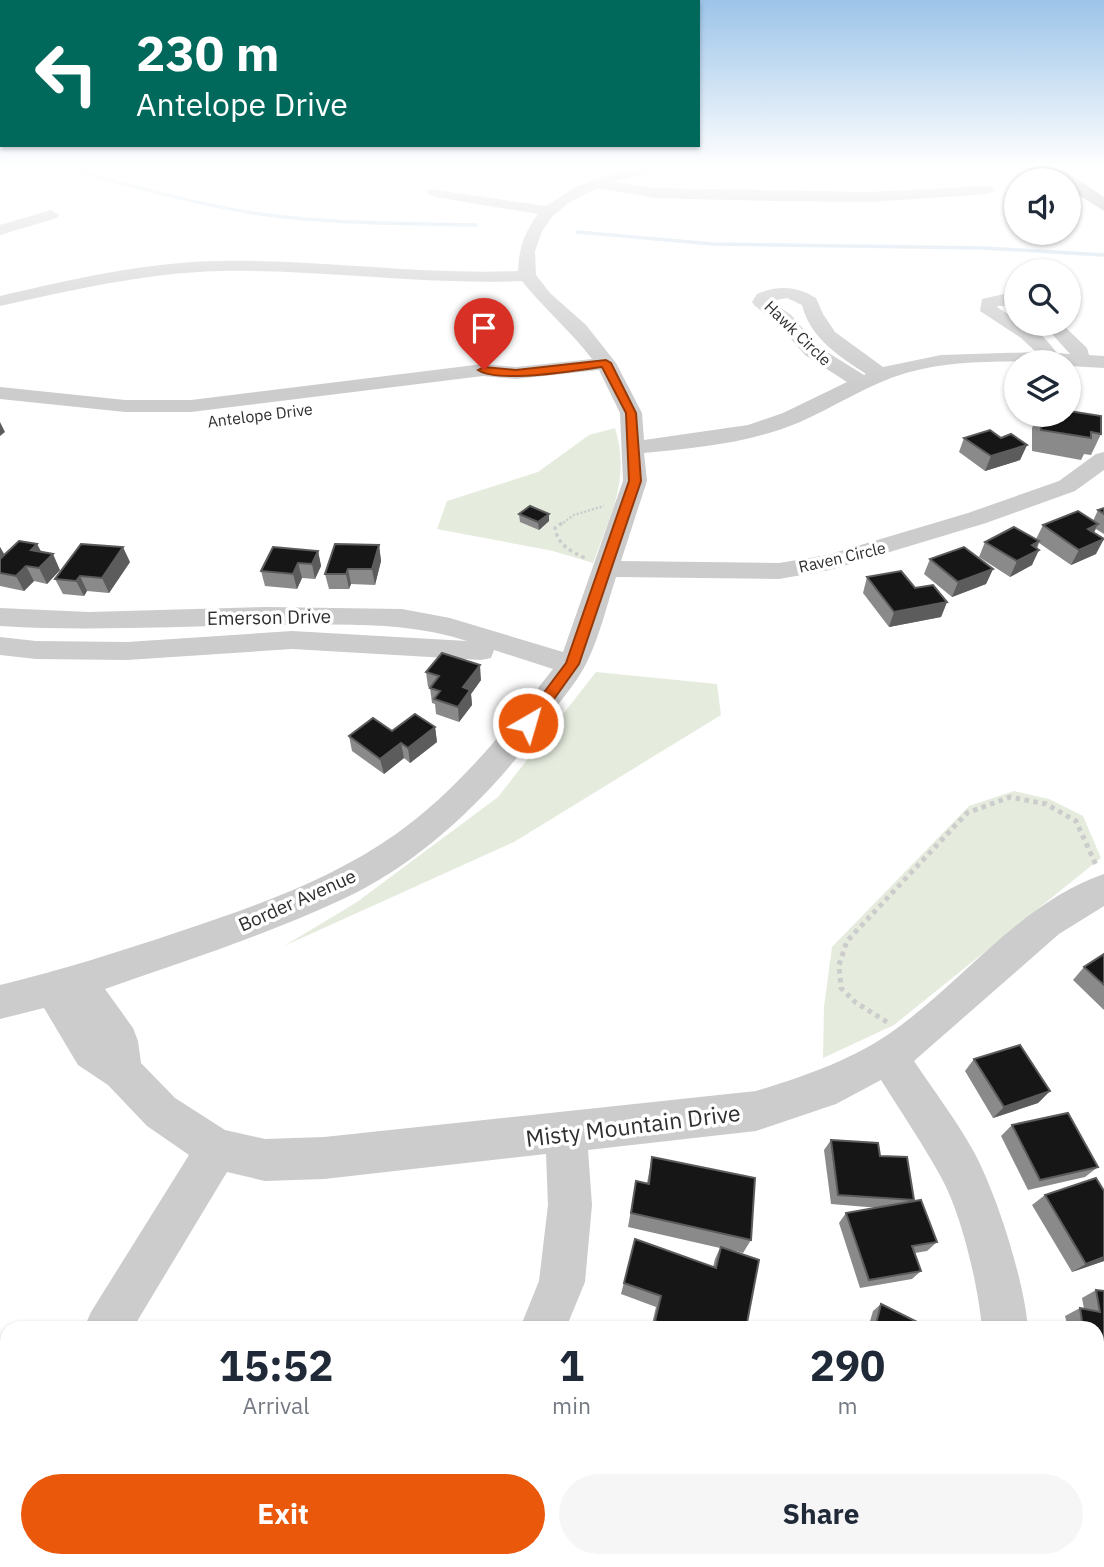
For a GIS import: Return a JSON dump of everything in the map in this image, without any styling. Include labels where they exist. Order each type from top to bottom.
[{"type":"street","points":[[0,300],[118,274],[170,268],[441,284],[527,276],[530,241]]},
{"type":"street","points":[[0,309],[124,283],[248,271]]},
{"type":"street","name":"Border Avenue","points":[[0,1002],[65,985],[254,922],[333,888],[408,843],[476,783],[539,710],[572,664],[597,564],[635,481],[635,447],[631,413],[606,363],[579,329],[544,297],[527,276]]},
{"type":"street","name":"Hawk Circle","points":[[861,382],[813,351],[784,319],[761,302],[763,298],[780,292],[801,296],[810,302],[811,312],[828,336],[882,374]]},
{"type":"street","points":[[1004,300],[995,300],[988,303],[987,307],[1004,321]]},
{"type":"street","points":[[1028,336],[1044,350]]},
{"type":"street","points":[[1064,336],[1078,350]]},
{"type":"street","points":[[1081,359],[1104,362]]},
{"type":"street","points":[[635,447],[710,440],[754,431],[792,418],[861,382],[918,364],[1004,360]]},
{"type":"street","name":"Antelope Drive","points":[[0,413],[128,424],[236,410],[489,386],[516,373],[606,363]]},
{"type":"street","name":"Antelope Drive","points":[[0,393],[125,406],[236,410]]},
{"type":"street","name":"Raven Circle","points":[[597,564],[672,571],[792,569],[880,549],[1067,486],[1104,459]]},
{"type":"street","name":"Emerson Drive","points":[[0,617],[106,622],[313,615],[408,618],[572,664]]},
{"type":"street","name":"Emerson Drive","points":[[0,646],[36,650],[128,651],[292,640],[534,655]]},
{"type":"street","name":"Misty Mountain Drive","points":[[65,985],[92,1052],[122,1072],[161,1112],[218,1149],[265,1160],[324,1158],[756,1111],[822,1090],[888,1039],[911,1042],[1046,923],[1102,882]]},
{"type":"street","points":[[888,1039],[959,1167],[982,1231],[1003,1306],[1004,1321]]},
{"type":"street","points":[[546,1321],[562,1282],[570,1205],[566,1133]]},
{"type":"street","points":[[111,1321],[218,1149]]},
{"type":"path","points":[[597,564],[563,546],[556,537],[555,525],[583,511],[608,506]]},
{"type":"path","points":[[888,1039],[841,988],[839,965],[847,941],[967,813],[1010,797],[1046,804],[1076,821],[1102,882]]},
{"type":"shaded area","points":[[615,428],[621,464],[620,481],[612,513],[593,563],[553,551],[437,529],[447,501],[538,472],[589,435]]},
{"type":"shaded area","points":[[596,672],[717,684],[721,715],[514,842],[284,946],[357,902],[498,797]]},
{"type":"shaded area","points":[[1014,791],[1049,799],[1083,816],[1101,858],[894,1025],[823,1058],[824,1007],[832,947],[969,806]]},
{"type":"building","points":[[1081,413],[1101,416],[1101,434],[1091,432],[1091,438],[1041,430],[1041,427],[1081,427]]},
{"type":"building","points":[[990,430],[1001,438],[1011,434],[1027,445],[991,456],[964,438]]},
{"type":"building","points":[[530,506],[549,514],[538,522],[519,514]]},
{"type":"building","points":[[1078,511],[1098,524],[1088,529],[1104,539],[1079,550],[1043,525]]},
{"type":"building","points":[[1014,527],[1039,541],[1032,545],[1039,550],[1017,561],[985,542]]},
{"type":"building","points":[[19,541],[37,544],[31,550],[53,554],[39,568],[26,566],[16,576],[0,573],[0,559]]},
{"type":"building","points":[[81,544],[123,547],[102,578],[80,576],[76,581],[55,579]]},
{"type":"building","points":[[335,544],[379,545],[372,569],[348,569],[346,574],[325,574]]},
{"type":"building","points":[[273,547],[318,551],[312,564],[298,563],[293,574],[261,571]]},
{"type":"building","points":[[964,547],[993,569],[958,582],[930,559]]},
{"type":"building","points":[[901,571],[915,588],[933,585],[947,602],[894,612],[867,577]]},
{"type":"building","points":[[442,653],[480,665],[463,687],[470,690],[458,707],[434,699],[440,691],[430,688],[439,676],[426,672]]},
{"type":"building","points":[[415,714],[435,727],[408,748],[401,743],[380,759],[349,736],[373,718],[392,731]]},
{"type":"building","points":[[1104,954],[1104,985],[1084,967]]},
{"type":"building","points":[[1020,1045],[1050,1091],[1004,1107],[974,1059]]},
{"type":"building","points":[[1068,1113],[1098,1167],[1040,1180],[1012,1125]]},
{"type":"building","points":[[831,1140],[878,1143],[880,1156],[907,1157],[914,1200],[838,1195]]},
{"type":"building","points":[[652,1157],[755,1178],[751,1240],[631,1213],[636,1181],[649,1184]]},
{"type":"building","points":[[1096,1178],[1104,1191],[1104,1257],[1086,1264],[1045,1195]]},
{"type":"building","points":[[921,1200],[937,1242],[912,1246],[921,1271],[869,1280],[846,1213]]},
{"type":"building","points":[[635,1239],[716,1268],[721,1247],[759,1260],[747,1321],[655,1321],[661,1296],[624,1283]]},
{"type":"building","points":[[1096,1290],[1104,1291],[1104,1321],[1082,1321],[1080,1308],[1100,1312]]},
{"type":"building","points":[[881,1304],[915,1321],[877,1321]]},
{"type":"waterway","points":[[680,241],[713,244],[984,248],[1104,255]]},
{"type":"route","points":[[484,370],[516,373],[606,363],[631,413],[635,481],[607,569],[572,664],[528,723]]}]
